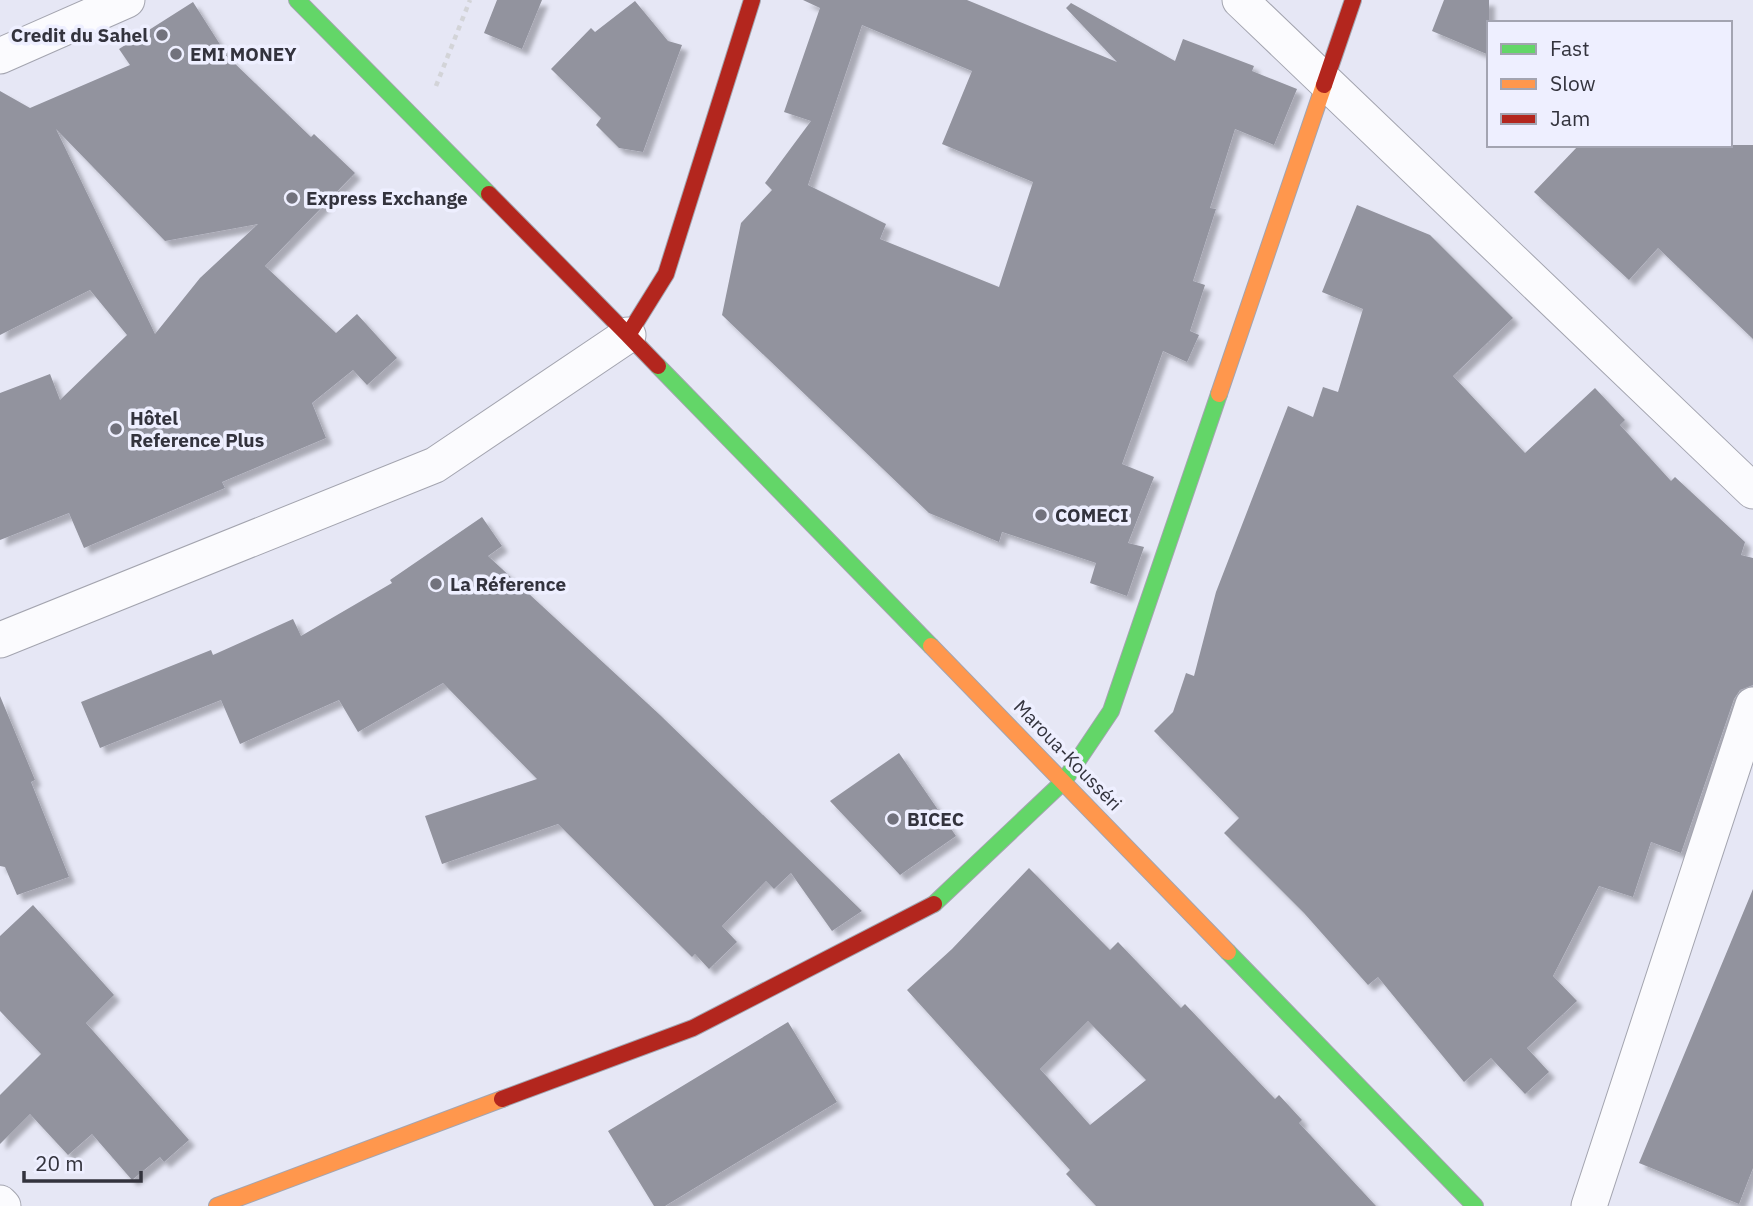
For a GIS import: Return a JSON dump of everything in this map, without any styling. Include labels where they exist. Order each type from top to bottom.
[{"type":"main road","name":"Maroua-Kousséri","points":[[297,0],[1064,781],[1475,1206]]},
{"type":"main road","points":[[628,335],[666,274],[752,0]]},
{"type":"main road","points":[[216,1206],[692,1028],[930,908],[1064,781],[1111,711],[1353,0]]},
{"type":"street","points":[[0,56],[127,0]]},
{"type":"street","points":[[1240,0],[1753,491]]},
{"type":"street","points":[[0,640],[435,465],[628,335]]},
{"type":"street","points":[[1589,1206],[1753,705]]},
{"type":"path","points":[[420,125],[470,0]]},
{"type":"building","points":[[497,0],[542,0],[522,49],[484,33]]},
{"type":"building","points":[[803,0],[967,0],[1117,62],[1066,8],[1071,3],[1175,61],[1183,39],[1254,66],[1252,71],[1297,89],[1274,145],[1235,129],[1210,208],[1216,209],[1193,281],[1205,285],[1190,331],[1199,335],[1187,362],[1163,351],[1122,464],[1154,477],[1128,543],[1144,547],[1127,596],[1090,583],[1096,563],[1002,532],[999,542],[929,513],[722,315],[741,223],[772,190],[765,183],[811,121],[784,112],[820,8]],"holes":[[[862,25],[972,71],[942,144],[1033,182],[999,287],[880,239],[886,224],[808,185]]]},
{"type":"building","points":[[1444,0],[1489,0],[1487,54],[1432,31]]},
{"type":"building","points":[[635,1],[668,41],[682,45],[643,152],[619,148],[596,125],[601,118],[551,69],[591,28],[595,32]]},
{"type":"building","points":[[193,2],[228,57],[311,137],[314,134],[355,173],[265,266],[336,333],[357,314],[397,358],[367,385],[353,370],[312,403],[326,438],[222,482],[225,488],[84,548],[69,513],[0,540],[0,393],[50,374],[60,400],[127,335],[90,290],[0,335],[0,91],[30,108],[130,65],[119,49]],"holes":[[[56,129],[165,241],[258,224],[200,278],[155,334]]]},
{"type":"building","points":[[1753,145],[1753,339],[1658,248],[1629,280],[1534,192],[1577,147]]},
{"type":"building","points":[[1357,205],[1430,235],[1513,318],[1453,376],[1525,453],[1595,388],[1625,420],[1620,425],[1671,481],[1675,477],[1745,542],[1741,555],[1753,558],[1753,685],[1740,690],[1734,699],[1681,853],[1651,842],[1633,897],[1599,886],[1553,976],[1577,1001],[1527,1048],[1549,1072],[1525,1094],[1491,1058],[1464,1082],[1378,977],[1368,985],[1304,913],[1224,833],[1239,818],[1154,731],[1173,712],[1186,673],[1194,676],[1216,592],[1288,406],[1313,417],[1323,387],[1338,392],[1363,309],[1322,292]]},
{"type":"building","points":[[482,517],[502,546],[488,556],[660,715],[862,911],[832,931],[791,873],[774,889],[766,881],[722,926],[737,942],[709,969],[695,954],[692,957],[558,824],[442,864],[425,816],[537,779],[443,683],[358,732],[339,700],[240,744],[221,700],[100,748],[81,702],[211,650],[213,655],[293,619],[301,636],[392,583],[390,580]]},
{"type":"building","points":[[0,696],[35,780],[31,782],[69,877],[17,895],[5,867],[0,866]]},
{"type":"building","name":"BICEC","points":[[899,753],[956,836],[900,875],[830,801]]},
{"type":"building","points":[[1029,868],[1110,950],[1118,942],[1181,1008],[1185,1004],[1275,1099],[1279,1095],[1302,1120],[1299,1123],[1376,1206],[1096,1206],[1066,1174],[1070,1170],[907,990],[952,949]],"holes":[[[1088,1021],[1146,1080],[1090,1125],[1040,1069]]]},
{"type":"building","points":[[1753,889],[1753,1168],[1739,1204],[1639,1163]]},
{"type":"building","points":[[33,905],[114,995],[86,1023],[189,1140],[164,1162],[160,1157],[132,1180],[92,1134],[68,1155],[30,1114],[0,1144],[0,1095],[41,1054],[0,1011],[0,936]]},
{"type":"building","points":[[788,1022],[837,1102],[665,1206],[654,1206],[608,1131]]},
{"type":"traffic: fast","points":[[297,0],[489,194]]},
{"type":"traffic: fast","points":[[658,366],[931,646]]},
{"type":"traffic: fast","points":[[934,904],[1064,781],[1111,711],[1219,394]]},
{"type":"traffic: fast","points":[[1228,952],[1475,1206]]},
{"type":"traffic: slow","points":[[1219,394],[1324,85]]},
{"type":"traffic: slow","points":[[931,646],[1228,952]]},
{"type":"traffic: slow","points":[[217,1206],[502,1099]]},
{"type":"traffic: jam","points":[[658,366],[628,335],[666,274],[752,0]]},
{"type":"traffic: jam","points":[[1324,85],[1353,0]]},
{"type":"traffic: jam","points":[[489,194],[628,335]]},
{"type":"traffic: jam","points":[[502,1099],[693,1028],[934,904]]},
{"type":"place","name":"Credit du Sahel","points":[[162,35]]},
{"type":"place","name":"EMI MONEY","points":[[176,54]]},
{"type":"place","name":"Express Exchange","points":[[292,198]]},
{"type":"place","name":"Hôtel Reference Plus","points":[[116,429]]},
{"type":"place","name":"COMECI","points":[[1041,515]]},
{"type":"place","name":"La Réference","points":[[436,584]]},
{"type":"place","name":"BICEC","points":[[893,819]]}]
